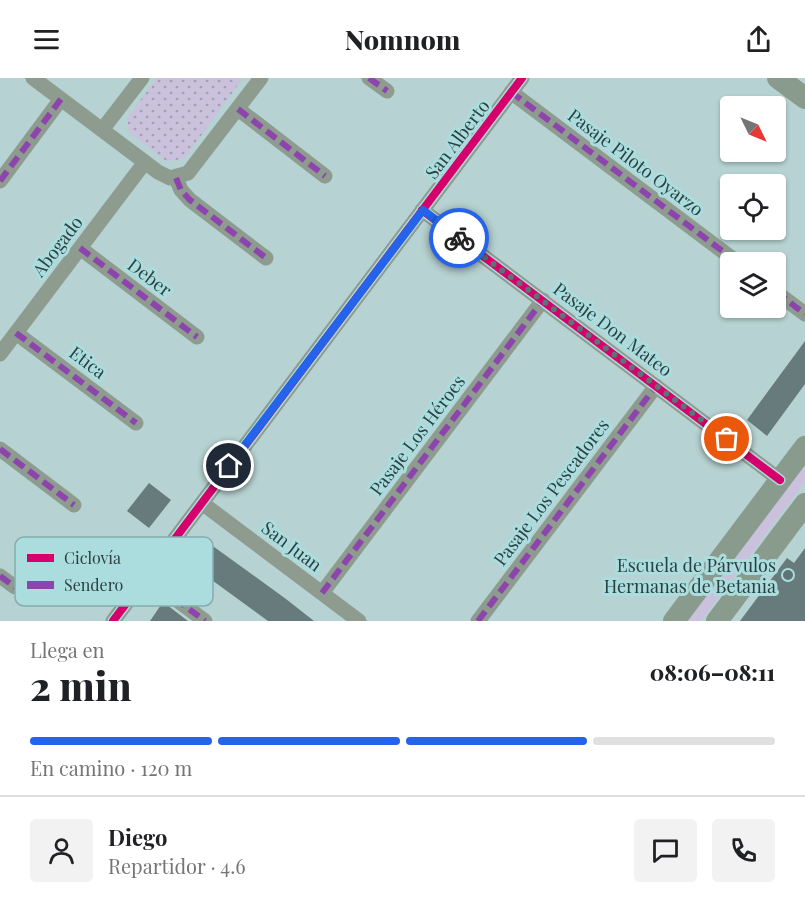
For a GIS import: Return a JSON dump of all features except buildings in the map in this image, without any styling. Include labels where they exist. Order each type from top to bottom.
[{"type":"street","points":[[33,78],[163,176],[176,178],[188,173],[261,78]]},
{"type":"street","points":[[102,130],[142,78]]},
{"type":"street","points":[[369,78],[387,91]]},
{"type":"street","name":"San Alberto","points":[[176,537],[522,78]]},
{"type":"street","points":[[778,78],[805,98]]},
{"type":"street","name":"Pasaje Piloto Oyarzo","points":[[512,92],[724,252]]},
{"type":"street","points":[[0,181],[62,99]]},
{"type":"street","points":[[238,109],[325,176]]},
{"type":"street","name":"Abogado","points":[[0,354],[145,162]]},
{"type":"street","points":[[176,178],[181,190],[190,200],[266,258]]},
{"type":"street","name":"Pasaje Don Mateo","points":[[423,210],[780,480]]},
{"type":"street","name":"Deber","points":[[80,248],[197,337]]},
{"type":"street","name":"Pasaje Los Héroes","points":[[322,593],[543,300]]},
{"type":"street","points":[[786,300],[805,314]]},
{"type":"street","name":"Etica","points":[[16,333],[136,423]]},
{"type":"street","name":"Pasaje Los Pescadores","points":[[478,621],[656,386]]},
{"type":"street","points":[[674,621],[805,447]]},
{"type":"street","points":[[0,449],[74,505]]},
{"type":"street","name":"San Juan","points":[[202,503],[358,621]]},
{"type":"street","points":[[717,621],[805,504]]},
{"type":"street","points":[[0,576],[15,587]]},
{"type":"street","name":"San Alberto","points":[[113,621],[124,606]]},
{"type":"street","points":[[185,606],[205,621]]},
{"type":"shaded area","points":[[157,78],[243,78],[184,159],[166,161],[129,132],[127,118]]},
{"type":"shaded area","points":[[805,460],[805,482],[701,621],[685,621]]},
{"type":"marked path","points":[[369,78],[387,91]]},
{"type":"marked path","points":[[511,92],[724,252]]},
{"type":"marked path","points":[[0,181],[61,99]]},
{"type":"marked path","points":[[238,109],[325,176]]},
{"type":"marked path","points":[[176,178],[181,190],[190,200],[266,258]]},
{"type":"marked path","points":[[80,248],[197,337]]},
{"type":"marked path","points":[[322,593],[543,300]]},
{"type":"marked path","points":[[786,300],[805,314]]},
{"type":"marked path","points":[[16,333],[136,423]]},
{"type":"marked path","points":[[478,621],[656,386]]},
{"type":"marked path","points":[[0,449],[74,505]]},
{"type":"marked path","points":[[0,576],[15,587]]},
{"type":"marked path","points":[[185,606],[205,621]]},
{"type":"cycle path","points":[[176,537],[522,78]]},
{"type":"cycle path","points":[[422,210],[780,480]]},
{"type":"cycle path","points":[[113,621],[124,606]]},
{"type":"way so far","points":[[459,238],[727,439]]},
{"type":"place","name":"Escuela de Párvulos Hermanas de Betania","points":[[788,575]]},
{"type":"route","points":[[229,466],[423,210],[459,238]]}]
